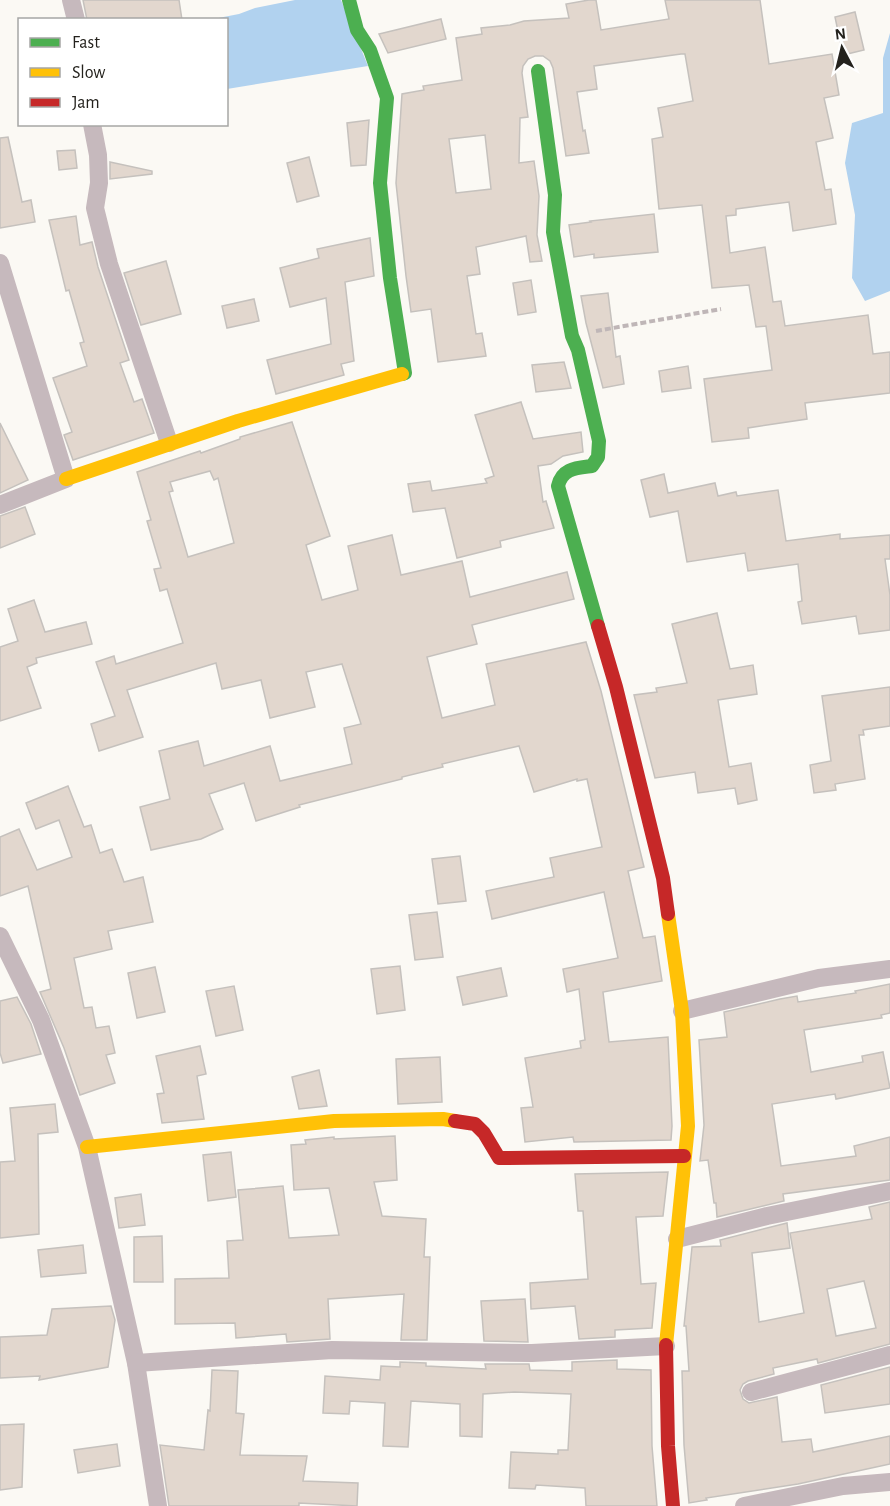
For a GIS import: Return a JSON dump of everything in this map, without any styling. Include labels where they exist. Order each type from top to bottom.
[{"type":"street","points":[[71,0],[76,18]]},
{"type":"street","points":[[0,505],[169,443],[405,373],[390,278],[380,183],[387,98],[369,50],[357,30],[349,0]]},
{"type":"street","points":[[538,71],[555,195],[553,232],[572,336],[578,350],[599,441],[598,457],[592,466],[565,471],[559,478],[558,486],[616,687],[663,878],[682,1011],[687,1126],[666,1346],[668,1446],[673,1506]]},
{"type":"street","points":[[92,126],[98,155],[99,183],[95,208],[110,264],[169,443]]},
{"type":"street","points":[[0,263],[66,479]]},
{"type":"street","points":[[0,936],[41,1020],[87,1147],[136,1363],[158,1506]]},
{"type":"street","points":[[682,1011],[819,978],[890,969]]},
{"type":"street","points":[[87,1147],[334,1121],[443,1119],[476,1124],[499,1158],[684,1156]]},
{"type":"street","points":[[677,1239],[766,1216],[890,1191]]},
{"type":"street","points":[[136,1363],[332,1350],[532,1353],[666,1346]]},
{"type":"street","points":[[751,1392],[890,1355]]},
{"type":"street","points":[[744,1506],[843,1485],[890,1482]]},
{"type":"path","points":[[572,336],[721,309]]},
{"type":"water","points":[[295,0],[341,0],[368,66],[228,89],[228,18],[218,18]]},
{"type":"water","points":[[890,33],[890,291],[865,301],[852,278],[855,215],[845,163],[852,123],[883,113],[883,58]]},
{"type":"building","points":[[83,0],[179,0],[182,18],[87,18]]},
{"type":"building","points":[[596,0],[601,30],[669,19],[665,0],[760,0],[769,64],[832,54],[839,95],[824,98],[833,138],[816,142],[825,190],[831,189],[836,224],[793,231],[789,202],[736,209],[736,215],[726,216],[730,253],[765,247],[773,302],[781,301],[785,326],[868,315],[873,354],[890,352],[890,393],[805,403],[807,419],[748,428],[749,438],[712,442],[704,379],[772,370],[766,326],[756,327],[749,285],[712,288],[702,205],[659,209],[652,139],[663,137],[658,108],[693,101],[685,54],[594,66],[597,89],[577,92],[589,153],[566,156],[553,68],[550,61],[543,56],[528,59],[523,66],[522,73],[528,117],[520,118],[519,163],[534,161],[539,196],[537,235],[542,261],[530,262],[526,236],[476,247],[480,274],[467,276],[476,334],[482,333],[486,356],[438,362],[431,309],[411,312],[406,276],[396,183],[402,94],[424,90],[423,86],[462,80],[456,38],[482,34],[481,28],[524,21],[569,18],[566,4]],"holes":[[[485,135],[491,189],[456,193],[449,139]]]},
{"type":"building","points":[[855,12],[864,50],[843,55],[835,17]]},
{"type":"building","points":[[441,19],[446,39],[388,53],[379,34]]},
{"type":"building","points":[[369,120],[366,165],[351,166],[347,123]]},
{"type":"building","points":[[8,137],[22,202],[31,200],[35,222],[0,228],[0,138]]},
{"type":"building","points":[[75,150],[77,168],[59,170],[57,151]]},
{"type":"building","points":[[309,157],[319,196],[297,202],[287,163]]},
{"type":"building","points":[[110,162],[152,171],[152,174],[110,179]]},
{"type":"building","points":[[654,214],[658,252],[594,258],[594,254],[574,257],[569,225]]},
{"type":"building","points":[[76,216],[80,245],[92,242],[129,360],[120,363],[134,402],[142,399],[154,433],[73,460],[64,435],[72,432],[53,378],[87,366],[80,343],[84,342],[69,290],[66,291],[49,220]]},
{"type":"building","points":[[370,238],[374,276],[345,282],[354,361],[341,364],[344,375],[276,394],[267,360],[331,344],[326,298],[290,307],[280,268],[319,258],[317,249]]},
{"type":"building","points":[[166,261],[181,314],[141,325],[124,273]]},
{"type":"building","points":[[531,280],[536,312],[518,315],[513,283]]},
{"type":"building","points":[[608,293],[616,357],[620,356],[624,384],[603,388],[581,296]]},
{"type":"building","points":[[254,299],[259,321],[227,328],[222,306]]},
{"type":"building","points":[[564,362],[571,388],[536,392],[532,365]]},
{"type":"building","points":[[688,366],[691,388],[662,392],[659,371]]},
{"type":"building","points":[[521,402],[533,439],[581,432],[583,452],[563,456],[551,464],[538,466],[543,502],[546,501],[554,528],[500,541],[501,547],[457,558],[445,508],[413,512],[408,484],[430,481],[432,491],[487,483],[485,479],[494,476],[475,415]]},
{"type":"building","points":[[292,422],[330,536],[306,545],[322,600],[358,590],[348,546],[392,535],[401,575],[462,561],[470,597],[567,572],[574,599],[472,625],[477,644],[427,657],[442,718],[495,705],[486,664],[586,642],[601,691],[644,867],[628,871],[643,938],[655,936],[662,981],[603,992],[609,1042],[668,1037],[671,1140],[574,1142],[573,1137],[525,1142],[521,1108],[533,1107],[525,1058],[581,1048],[580,1041],[585,1040],[579,989],[567,992],[563,969],[618,958],[604,892],[492,919],[486,891],[554,877],[550,858],[602,847],[587,779],[577,781],[577,779],[534,792],[519,746],[442,764],[443,767],[299,805],[300,807],[256,821],[244,783],[209,794],[223,829],[201,839],[151,850],[140,807],[170,799],[159,751],[198,741],[204,766],[270,746],[280,781],[352,764],[344,728],[361,724],[342,664],[306,672],[315,707],[270,718],[261,680],[222,689],[216,663],[127,690],[143,737],[99,751],[91,724],[115,716],[96,662],[114,656],[116,664],[183,643],[167,589],[160,591],[154,569],[161,568],[147,521],[151,520],[137,472],[200,451],[201,453],[240,439],[240,437]],"holes":[[[210,471],[214,480],[218,478],[234,543],[188,557],[169,492],[173,491],[170,482]]]},
{"type":"building","points":[[0,423],[28,480],[0,493]]},
{"type":"building","points":[[664,474],[668,493],[715,483],[718,496],[736,492],[737,496],[778,490],[786,541],[840,534],[840,539],[890,535],[890,559],[885,559],[890,595],[890,630],[859,634],[856,616],[802,624],[798,602],[802,601],[798,564],[748,571],[745,553],[687,562],[678,511],[650,517],[641,480]]},
{"type":"building","points":[[25,507],[35,534],[0,548],[0,516]]},
{"type":"building","points":[[34,600],[45,632],[86,622],[92,644],[36,658],[37,663],[27,667],[41,708],[0,721],[0,647],[18,641],[8,609]]},
{"type":"building","points":[[717,613],[730,669],[753,665],[757,694],[718,700],[729,767],[751,763],[757,800],[738,804],[735,788],[698,793],[695,772],[655,778],[634,695],[657,692],[656,688],[687,683],[672,624]]},
{"type":"building","points":[[890,687],[890,726],[863,730],[864,735],[859,735],[865,779],[835,784],[836,790],[814,793],[810,765],[831,761],[822,696]]},
{"type":"building","points":[[68,786],[84,827],[91,825],[100,853],[112,849],[124,882],[143,877],[153,922],[108,931],[112,949],[74,958],[84,1008],[92,1007],[96,1028],[109,1026],[115,1053],[106,1055],[115,1083],[80,1095],[64,1048],[40,992],[51,989],[28,886],[0,896],[0,837],[19,829],[37,870],[72,857],[59,820],[36,829],[26,803]]},
{"type":"building","points":[[460,856],[466,901],[438,904],[432,859]]},
{"type":"building","points":[[437,912],[443,957],[415,960],[409,915]]},
{"type":"building","points":[[400,966],[405,1010],[377,1014],[371,969]]},
{"type":"building","points":[[155,967],[165,1012],[137,1018],[128,973]]},
{"type":"building","points":[[501,968],[507,996],[463,1005],[457,977]]},
{"type":"building","points":[[890,984],[890,1013],[881,1015],[882,1018],[804,1030],[811,1072],[863,1062],[862,1056],[883,1052],[890,1088],[836,1099],[835,1094],[772,1104],[781,1166],[856,1156],[854,1146],[890,1137],[890,1180],[783,1194],[784,1201],[717,1217],[708,1160],[700,1161],[704,1125],[699,1040],[727,1037],[724,1012],[797,996],[798,1002],[856,993],[855,991]]},
{"type":"building","points":[[234,986],[243,1030],[216,1036],[206,991]]},
{"type":"building","points":[[17,997],[31,1024],[41,1054],[3,1063],[0,1053],[0,1001]]},
{"type":"building","points":[[200,1046],[206,1074],[197,1076],[204,1119],[162,1123],[157,1094],[164,1093],[156,1056]]},
{"type":"building","points":[[440,1057],[442,1102],[398,1104],[396,1059]]},
{"type":"building","points":[[319,1070],[327,1106],[299,1109],[292,1077]]},
{"type":"building","points":[[55,1104],[58,1132],[38,1134],[39,1234],[0,1238],[0,1162],[15,1161],[10,1108]]},
{"type":"building","points":[[395,1136],[397,1180],[374,1182],[382,1216],[426,1219],[424,1257],[430,1257],[427,1340],[401,1340],[404,1294],[328,1299],[330,1339],[287,1342],[286,1334],[236,1338],[235,1323],[175,1324],[175,1279],[229,1278],[227,1241],[243,1240],[238,1190],[283,1186],[289,1238],[339,1235],[329,1188],[294,1190],[291,1145],[306,1144],[305,1140],[334,1137],[334,1139]]},
{"type":"building","points":[[231,1152],[236,1197],[208,1201],[203,1155]]},
{"type":"building","points":[[668,1172],[663,1216],[636,1217],[641,1284],[656,1283],[652,1328],[615,1330],[615,1337],[579,1339],[575,1306],[531,1309],[530,1283],[588,1279],[583,1211],[578,1211],[575,1174]]},
{"type":"building","points":[[141,1194],[145,1225],[119,1228],[115,1198]]},
{"type":"building","points":[[890,1202],[890,1344],[818,1363],[817,1359],[773,1368],[774,1374],[748,1381],[740,1390],[743,1399],[749,1403],[777,1397],[782,1442],[811,1439],[813,1452],[890,1436],[890,1464],[798,1484],[706,1498],[707,1500],[689,1503],[684,1445],[682,1371],[689,1371],[686,1326],[684,1326],[692,1247],[721,1246],[720,1240],[787,1223],[790,1248],[752,1253],[759,1322],[804,1313],[790,1233],[872,1219],[869,1207]],"holes":[[[864,1281],[876,1328],[836,1336],[827,1289]]]},
{"type":"building","points":[[162,1236],[163,1282],[134,1282],[134,1237]]},
{"type":"building","points":[[83,1245],[86,1273],[41,1277],[38,1250]]},
{"type":"building","points":[[525,1299],[528,1342],[484,1341],[481,1301]]},
{"type":"building","points":[[111,1306],[115,1320],[108,1367],[39,1380],[40,1376],[0,1378],[0,1337],[47,1335],[52,1309]]},
{"type":"building","points":[[617,1360],[617,1369],[651,1370],[652,1446],[657,1506],[586,1506],[585,1488],[536,1485],[535,1489],[509,1488],[511,1452],[558,1454],[558,1450],[568,1450],[571,1394],[514,1392],[483,1394],[482,1437],[460,1436],[460,1404],[411,1401],[408,1447],[383,1446],[385,1403],[350,1401],[349,1414],[323,1413],[325,1376],[380,1380],[381,1366],[400,1367],[400,1362],[426,1363],[426,1366],[486,1369],[485,1364],[529,1364],[530,1370],[572,1371],[572,1362]]},
{"type":"building","points":[[890,1367],[890,1404],[825,1413],[821,1385]]},
{"type":"building","points":[[212,1370],[238,1371],[236,1413],[244,1414],[240,1455],[307,1456],[303,1481],[358,1483],[357,1506],[299,1503],[299,1506],[169,1506],[160,1445],[204,1450],[208,1410],[210,1411]]},
{"type":"building","points":[[24,1424],[22,1487],[0,1490],[0,1425]]},
{"type":"building","points":[[117,1444],[120,1466],[78,1473],[74,1450]]},
{"type":"traffic: fast","points":[[349,0],[357,30],[370,50],[387,98],[380,183],[390,278],[405,373],[402,374]]},
{"type":"traffic: fast","points":[[538,71],[555,195],[553,232],[572,336],[578,350],[599,441],[598,457],[592,466],[567,472],[558,486],[598,626]]},
{"type":"traffic: slow","points":[[66,479],[238,421],[402,374]]},
{"type":"traffic: slow","points":[[666,1345],[688,1126],[682,1011],[668,914]]},
{"type":"traffic: slow","points":[[87,1147],[334,1121],[443,1119],[455,1121]]},
{"type":"traffic: jam","points":[[598,626],[616,687],[663,878],[668,914]]},
{"type":"traffic: jam","points":[[455,1121],[475,1124],[484,1133],[499,1158],[684,1156]]},
{"type":"traffic: jam","points":[[666,1345],[668,1446],[673,1506]]}]
